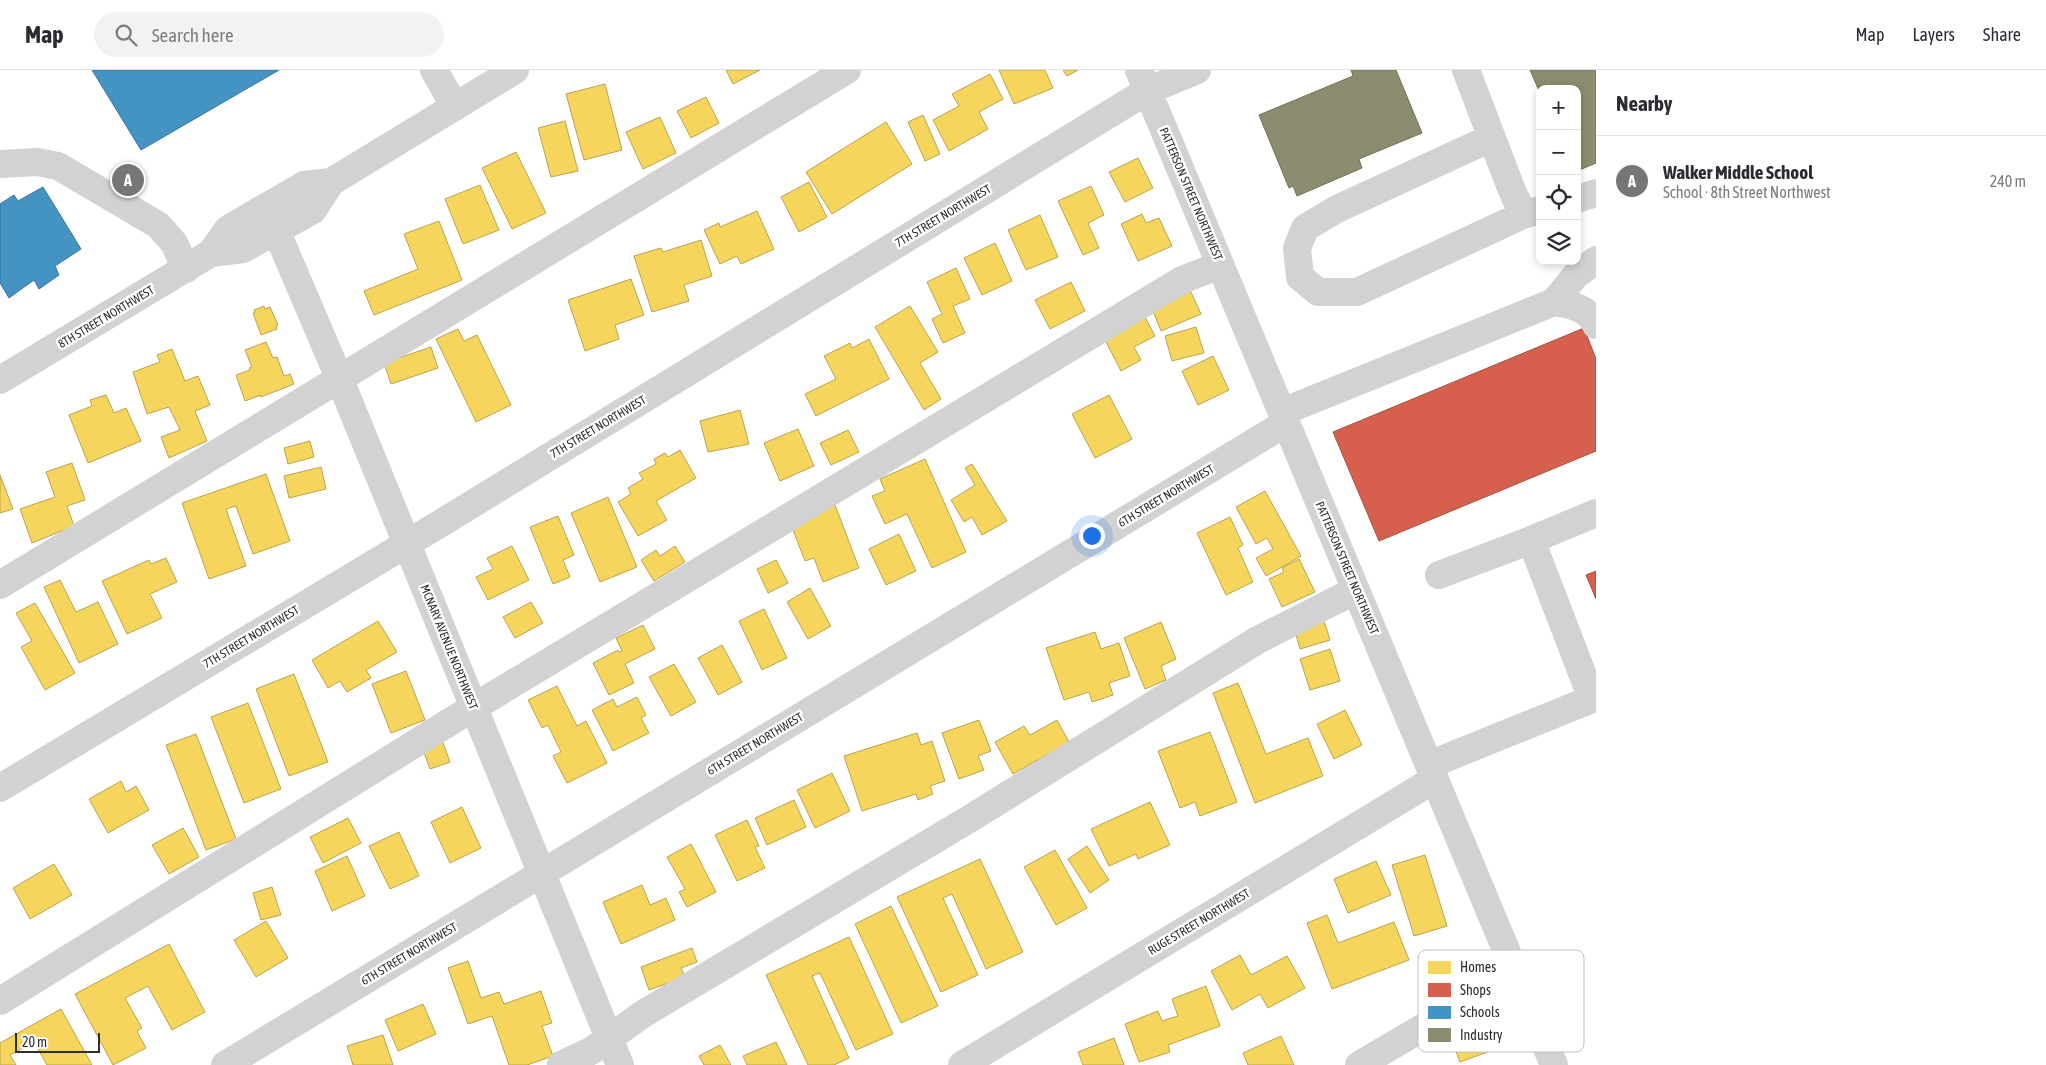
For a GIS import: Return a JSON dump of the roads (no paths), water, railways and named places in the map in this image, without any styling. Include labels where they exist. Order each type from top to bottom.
[{"type":"street","points":[[434,70],[455,107]]},
{"type":"street","name":"8TH STREET NORTHWEST","points":[[0,380],[211,253],[228,229],[304,185],[331,182],[515,70]]},
{"type":"street","points":[[0,585],[847,70]]},
{"type":"street","name":"7TH STREET NORTHWEST","points":[[0,788],[407,544],[1143,80],[1197,70]]},
{"type":"street","points":[[1466,70],[1492,138],[1532,213],[1357,292],[1318,292],[1300,277],[1297,248],[1306,228],[1337,209],[1492,138]]},
{"type":"street","name":"PATTERSON STREET NORTHWEST","points":[[1143,80],[1506,950]]},
{"type":"street","points":[[0,164],[37,162],[58,166],[158,225],[174,243],[186,269]]},
{"type":"street","name":"8TH STREET NORTHWEST","points":[[211,253],[243,250],[313,210],[331,182]]},
{"type":"street","points":[[1581,198],[1596,193]]},
{"type":"street","name":"MCNARY AVENUE NORTHWEST","points":[[276,230],[340,380],[620,1065]]},
{"type":"street","points":[[1554,302],[1576,276],[1596,260]]},
{"type":"street","points":[[0,1001],[474,708],[1182,280],[1220,265]]},
{"type":"street","points":[[1554,302],[1572,304],[1594,318],[1596,325]]},
{"type":"street","name":"6TH STREET NORTHWEST","points":[[225,1065],[1284,418],[1554,302]]},
{"type":"street","points":[[1439,575],[1596,513]]},
{"type":"street","points":[[1531,540],[1594,698]]},
{"type":"street","points":[[561,1065],[590,1051],[643,1014],[970,818],[1256,641],[1356,590]]},
{"type":"street","name":"RUGE STREET NORTHWEST","points":[[962,1065],[1432,772],[1594,698]]},
{"type":"street","points":[[1359,1065],[1418,1030]]},
{"type":"street","name":"PATTERSON STREET NORTHWEST","points":[[1549,1052],[1554,1065]]},
{"type":"place","name":"Walker Middle School","points":[[128,180]]}]
